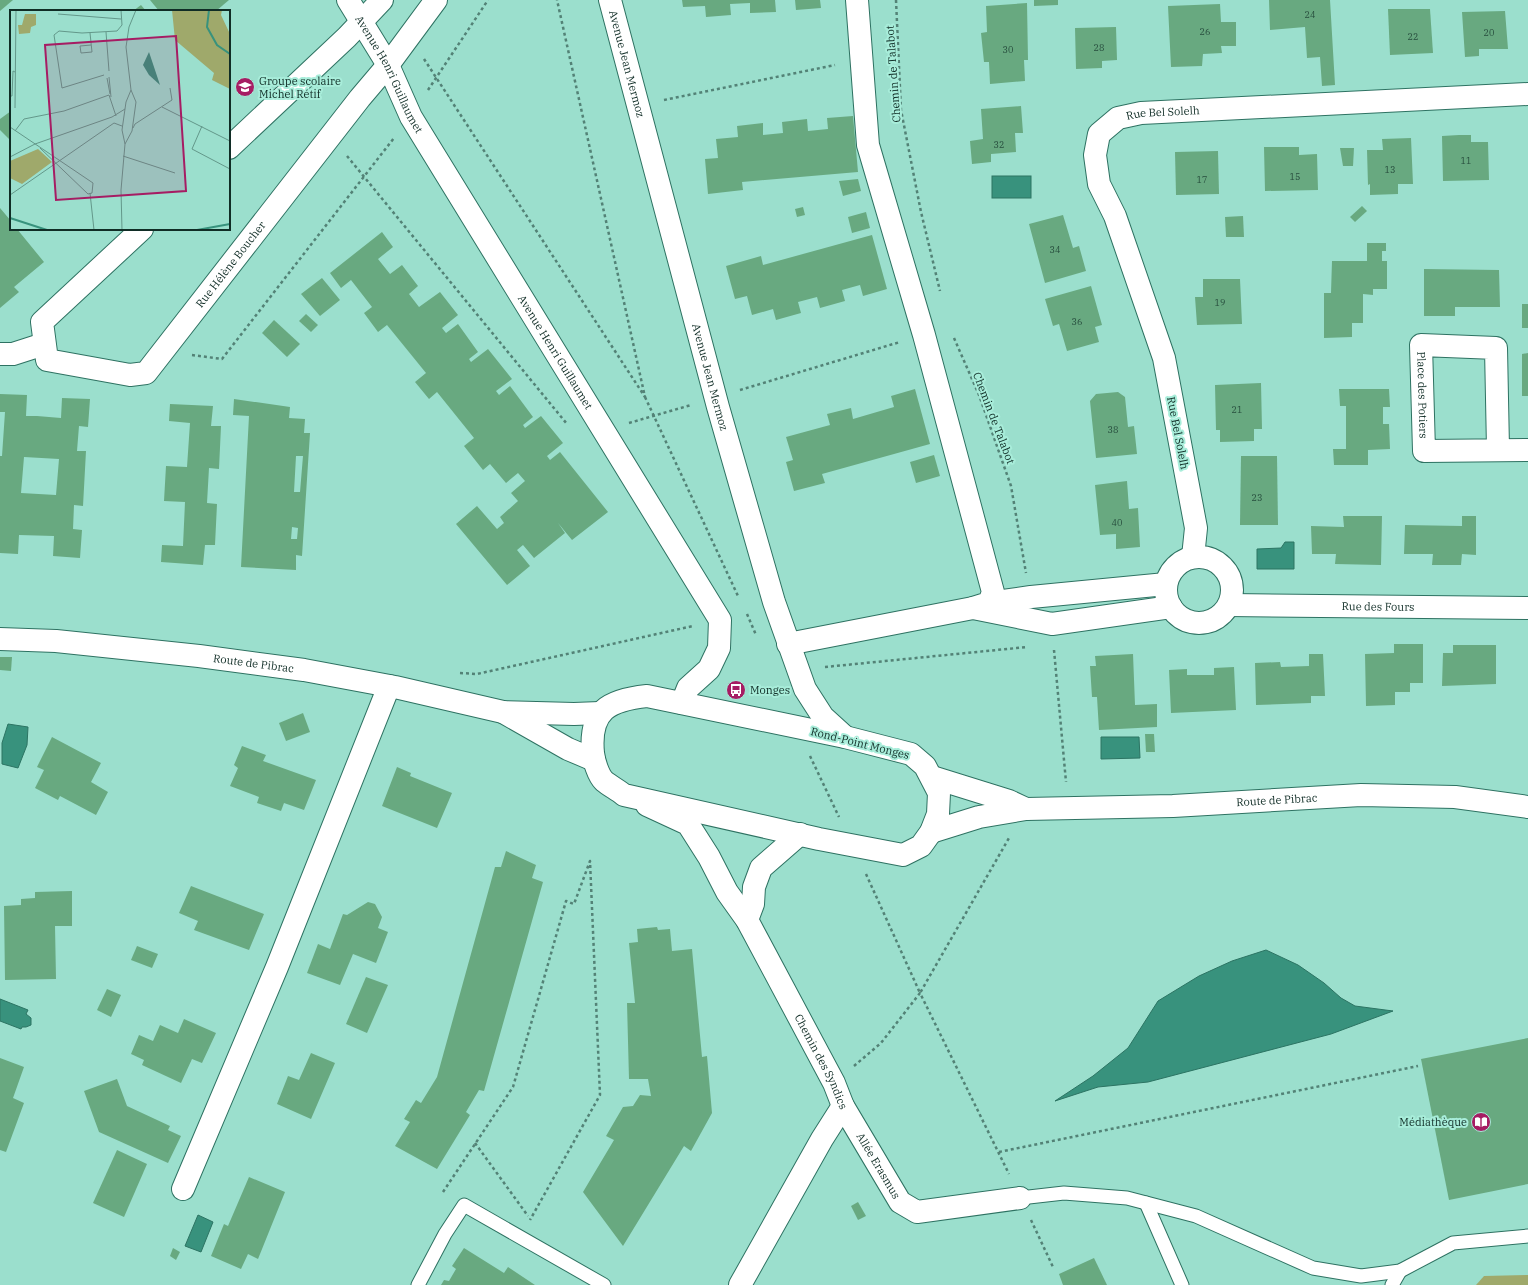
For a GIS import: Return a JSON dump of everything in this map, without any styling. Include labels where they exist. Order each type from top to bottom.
[{"type":"street","name":"Avenue Henri Guillaumet","points":[[348,0],[388,65],[411,116],[720,620]]},
{"type":"street","points":[[230,147],[347,37],[382,0]]},
{"type":"street","name":"Rue Hélène Boucher","points":[[141,230],[42,322],[47,360],[130,375],[146,373],[164,352],[360,98],[388,65],[436,0]]},
{"type":"street","name":"Avenue Jean Mermoz","points":[[610,0],[716,397],[774,602],[805,689],[823,717],[845,737]]},
{"type":"street","points":[[857,0],[868,145],[924,335],[985,601]]},
{"type":"street","name":"Rue Bel Solelh","points":[[1193,557],[1196,528],[1164,358],[1115,216],[1099,184],[1095,155],[1099,134],[1118,118],[1141,113],[1528,94]]},
{"type":"street","points":[[0,354],[13,354],[44,344]]},
{"type":"street","name":"Place des Potiers","points":[[1498,449],[1496,348],[1421,345],[1424,451],[1498,449],[1528,450]]},
{"type":"street","points":[[1193,557],[1205,557],[1217,561],[1226,570],[1231,581],[1232,593],[1222,614],[1212,620],[1200,623],[1189,621],[1179,616],[1171,607],[1167,596],[1166,584],[1170,575],[1184,560],[1193,557]]},
{"type":"street","points":[[788,644],[985,601],[1166,584]]},
{"type":"street","points":[[985,601],[1052,624],[1171,607]]},
{"type":"street","name":"Rue des Fours","points":[[1228,604],[1528,608]]},
{"type":"street","points":[[682,703],[688,688],[709,669],[719,648],[720,620]]},
{"type":"street","name":"Route de Pibrac","points":[[0,639],[56,641],[199,656],[304,670],[388,686],[503,712],[574,714],[600,713]]},
{"type":"street","points":[[184,1189],[276,967],[388,686]]},
{"type":"street","name":"Rond-Point Monges","points":[[647,696],[682,703],[845,737],[911,754],[925,766],[939,793],[938,814],[931,832],[921,846],[903,855],[624,795],[603,780],[594,760],[591,736],[600,713],[612,704],[624,698],[647,696]]},
{"type":"street","name":"Route de Pibrac","points":[[503,712],[556,742],[594,760]]},
{"type":"street","name":"Route de Pibrac","points":[[932,777],[1009,801],[1026,809]]},
{"type":"street","name":"Chemin des Syndics","points":[[624,795],[688,824],[709,858],[727,892],[748,920],[834,1083],[843,1106],[822,1139],[740,1285]]},
{"type":"street","name":"Route de Pibrac","points":[[931,832],[979,817],[1026,809],[1173,806],[1361,795],[1455,797],[1528,807]]},
{"type":"street","points":[[748,920],[753,904],[754,887],[761,868],[800,834]]},
{"type":"street","name":"Allée Erasmus","points":[[843,1106],[900,1202],[917,1212],[1020,1198]]},
{"type":"lane","points":[[1020,1198],[1064,1193],[1127,1198],[1196,1216],[1313,1268],[1361,1276],[1400,1271],[1453,1243],[1528,1236]]},
{"type":"lane","points":[[1146,1203],[1182,1285]]},
{"type":"lane","points":[[418,1285],[464,1205],[604,1285]]},
{"type":"lane","points":[[1392,1285],[1400,1271]]},
{"type":"path","points":[[164,352],[222,359],[411,116],[488,0]]},
{"type":"path","points":[[557,0],[645,397]]},
{"type":"path","name":"Chemin de Talabot","points":[[896,0],[901,110],[921,212],[942,296]]},
{"type":"path","points":[[409,37],[645,397],[740,599]]},
{"type":"path","points":[[638,106],[862,59]]},
{"type":"path","points":[[331,136],[569,426]]},
{"type":"path","name":"Chemin de Talabot","points":[[924,335],[949,327],[978,395],[1011,486],[1031,597]]},
{"type":"path","points":[[604,430],[924,335]]},
{"type":"path","points":[[454,673],[478,674],[746,613]]},
{"type":"path","points":[[1052,624],[1066,787]]},
{"type":"path","points":[[443,1192],[513,1087],[566,901],[574,904],[590,861],[600,1095],[520,1237]]},
{"type":"path","points":[[834,1083],[881,1043],[920,993],[999,1152],[1053,1267]]},
{"type":"path","points":[[999,1152],[1418,1066]]},
{"type":"path","points":[[475,1143],[531,1219]]},
{"type":"shaded area","points":[[992,176],[1031,176],[1031,198],[992,198]]},
{"type":"shaded area","points":[[1285,542],[1294,542],[1294,569],[1257,569],[1257,549],[1281,548]]},
{"type":"shaded area","points":[[8,724],[28,727],[27,745],[18,768],[2,764],[2,743]]},
{"type":"shaded area","points":[[1101,737],[1139,737],[1140,758],[1101,759]]},
{"type":"shaded area","points":[[1266,950],[1298,965],[1324,983],[1341,998],[1355,1006],[1393,1011],[1331,1034],[1148,1082],[1098,1087],[1055,1101],[1093,1076],[1128,1048],[1158,1001],[1199,976],[1232,961]]},
{"type":"shaded area","points":[[0,999],[28,1010],[26,1014],[31,1018],[31,1025],[22,1027],[21,1029],[0,1021]]},
{"type":"shaded area","points":[[198,1215],[213,1222],[201,1252],[185,1246]]},
{"type":"shaded area","points":[[1528,1275],[1528,1285],[1476,1285],[1484,1276]]},
{"type":"building","points":[[0,0],[13,0],[0,11]]},
{"type":"building","points":[[150,0],[229,0],[217,10],[158,10]]},
{"type":"building","points":[[682,0],[775,0],[776,12],[750,13],[750,3],[730,4],[731,15],[706,17],[705,6],[683,7]]},
{"type":"building","points":[[795,0],[820,0],[821,8],[796,10]]},
{"type":"building","points":[[1034,0],[1058,0],[1058,5],[1034,6]]},
{"type":"building","points":[[1269,0],[1330,0],[1335,85],[1322,86],[1320,57],[1307,58],[1305,27],[1270,30]]},
{"type":"building","points":[[1027,3],[1028,60],[1024,60],[1025,81],[990,84],[989,62],[984,62],[981,33],[987,32],[986,6]]},
{"type":"building","points":[[1220,4],[1221,22],[1236,22],[1236,46],[1221,46],[1222,53],[1203,54],[1202,66],[1171,67],[1168,6]]},
{"type":"building","points":[[141,5],[145,10],[134,10]]},
{"type":"building","points":[[1388,9],[1430,9],[1433,53],[1390,55]]},
{"type":"building","points":[[1505,11],[1508,49],[1479,49],[1479,56],[1465,57],[1462,12]]},
{"type":"building","points":[[1116,27],[1117,60],[1102,61],[1102,68],[1076,69],[1075,28]]},
{"type":"building","points":[[1021,106],[1023,133],[1015,133],[1016,152],[991,154],[991,162],[972,164],[970,141],[983,139],[981,109]]},
{"type":"building","points":[[10,112],[10,140],[0,130],[0,119]]},
{"type":"building","points":[[853,116],[858,172],[742,182],[743,190],[708,194],[705,159],[718,158],[716,139],[738,137],[737,126],[763,123],[763,135],[783,133],[782,122],[807,119],[808,131],[828,129],[827,118]]},
{"type":"building","points":[[1471,135],[1471,142],[1488,142],[1489,180],[1443,181],[1442,136]]},
{"type":"building","points":[[1411,138],[1413,184],[1398,184],[1398,194],[1370,195],[1370,184],[1368,185],[1367,150],[1383,150],[1382,139]]},
{"type":"building","points":[[1264,147],[1299,147],[1299,155],[1317,154],[1318,190],[1265,191]]},
{"type":"building","points":[[1340,148],[1354,148],[1353,166],[1343,166]]},
{"type":"building","points":[[1218,151],[1219,194],[1176,195],[1175,152]]},
{"type":"building","points":[[858,179],[861,191],[843,196],[839,181]]},
{"type":"building","points":[[1362,206],[1367,211],[1355,222],[1350,217]]},
{"type":"building","points":[[803,207],[805,215],[797,217],[795,209]]},
{"type":"building","points":[[0,208],[10,220],[10,230],[18,230],[44,262],[14,287],[19,292],[0,308]]},
{"type":"building","points":[[866,212],[870,228],[852,233],[848,217]]},
{"type":"building","points":[[1063,215],[1073,248],[1079,246],[1086,271],[1045,283],[1029,224]]},
{"type":"building","points":[[1243,216],[1244,237],[1226,237],[1225,217]]},
{"type":"building","points":[[382,232],[393,247],[378,259],[390,274],[402,265],[418,286],[409,294],[419,307],[440,292],[458,315],[442,328],[446,333],[458,324],[478,352],[469,359],[471,362],[488,349],[512,379],[496,391],[499,395],[510,386],[533,417],[523,425],[525,428],[541,416],[563,443],[547,456],[550,460],[560,452],[608,512],[572,540],[558,523],[565,533],[534,558],[523,545],[517,550],[530,566],[507,585],[456,524],[477,506],[497,529],[504,523],[500,517],[518,501],[511,493],[525,481],[518,473],[506,483],[490,464],[483,470],[464,446],[474,438],[437,392],[429,399],[415,382],[426,373],[387,325],[378,332],[364,313],[372,307],[351,280],[341,288],[330,273]]},
{"type":"building","points":[[872,235],[887,289],[863,296],[860,285],[842,290],[845,301],[820,308],[817,297],[798,302],[801,313],[776,320],[773,309],[752,315],[747,296],[735,299],[726,266],[761,256],[763,265]]},
{"type":"building","points":[[1367,243],[1386,243],[1386,251],[1382,251],[1382,261],[1387,261],[1387,289],[1373,289],[1373,295],[1363,294],[1363,323],[1352,323],[1352,337],[1324,338],[1324,293],[1331,293],[1332,261],[1367,261]]},
{"type":"building","points":[[1424,269],[1499,270],[1500,307],[1455,307],[1455,316],[1424,316]]},
{"type":"building","points":[[322,278],[340,300],[320,316],[301,294]]},
{"type":"building","points":[[1203,279],[1240,279],[1242,324],[1197,325],[1195,297],[1203,297]]},
{"type":"building","points":[[1091,286],[1102,325],[1095,327],[1099,342],[1067,351],[1059,324],[1053,326],[1045,299]]},
{"type":"building","points":[[1522,304],[1528,304],[1528,328],[1522,328]]},
{"type":"building","points":[[306,314],[318,325],[311,332],[299,321]]},
{"type":"building","points":[[274,320],[300,344],[287,357],[262,333]]},
{"type":"building","points":[[1528,353],[1528,396],[1522,396],[1522,354]]},
{"type":"building","points":[[1261,383],[1262,429],[1254,429],[1254,441],[1220,442],[1220,430],[1216,430],[1215,385]]},
{"type":"building","points":[[915,389],[930,444],[822,474],[825,483],[794,491],[786,462],[793,460],[786,437],[830,425],[827,414],[851,408],[853,419],[894,407],[891,396]]},
{"type":"building","points":[[1339,389],[1389,389],[1390,407],[1383,407],[1383,424],[1389,424],[1390,449],[1368,450],[1368,465],[1334,465],[1333,449],[1346,449],[1346,406],[1340,406]]},
{"type":"building","points":[[1118,392],[1125,397],[1128,427],[1134,426],[1137,454],[1096,458],[1090,401],[1096,394]]},
{"type":"building","points":[[0,394],[27,395],[26,416],[61,418],[62,398],[90,399],[88,427],[79,426],[77,451],[86,451],[83,506],[74,505],[73,529],[82,530],[80,558],[53,556],[54,536],[19,535],[18,554],[0,553],[0,456],[2,456],[5,412],[0,412]],"holes":[[[24,457],[59,459],[56,495],[21,493]]]},
{"type":"building","points":[[234,399],[290,407],[289,418],[305,419],[304,433],[310,433],[302,556],[296,555],[296,570],[241,567],[249,416],[233,415]],"holes":[[[296,456],[303,456],[300,492],[294,492]],[[292,527],[298,528],[297,539],[291,539]]]},
{"type":"building","points":[[170,404],[213,406],[211,426],[221,426],[219,469],[209,468],[207,503],[217,504],[215,545],[205,545],[203,565],[161,562],[162,545],[183,546],[185,502],[164,501],[166,466],[187,467],[190,423],[169,421]]},
{"type":"building","points":[[934,455],[940,476],[916,483],[910,462]]},
{"type":"building","points":[[1241,456],[1277,456],[1278,525],[1240,525]]},
{"type":"building","points":[[1127,481],[1129,509],[1138,508],[1140,547],[1116,549],[1116,534],[1100,535],[1095,485]]},
{"type":"building","points":[[1343,516],[1382,516],[1381,565],[1335,564],[1336,554],[1312,554],[1311,526],[1344,527]]},
{"type":"building","points":[[1462,516],[1476,516],[1476,555],[1462,554],[1461,565],[1432,565],[1433,554],[1404,554],[1405,525],[1462,526]]},
{"type":"building","points":[[1394,644],[1423,644],[1423,683],[1410,683],[1410,692],[1395,692],[1395,705],[1366,706],[1365,654],[1394,653]]},
{"type":"building","points":[[1453,645],[1496,645],[1496,684],[1442,686],[1443,653],[1453,653]]},
{"type":"building","points":[[1133,654],[1135,705],[1157,704],[1157,727],[1099,730],[1097,697],[1092,697],[1090,666],[1096,666],[1095,656]]},
{"type":"building","points":[[1309,654],[1323,654],[1325,696],[1311,696],[1311,703],[1256,705],[1255,663],[1280,662],[1281,667],[1309,666]]},
{"type":"building","points":[[0,657],[12,657],[11,671],[0,670]]},
{"type":"building","points":[[1234,667],[1236,710],[1171,713],[1169,670],[1187,669],[1187,675],[1214,675],[1214,668]]},
{"type":"building","points":[[729,684],[745,687],[743,693],[728,690]]},
{"type":"building","points":[[303,713],[310,732],[286,741],[279,723]]},
{"type":"building","points":[[1145,734],[1154,734],[1155,752],[1146,752]]},
{"type":"building","points":[[52,737],[101,763],[91,782],[108,792],[96,815],[60,796],[58,800],[35,788],[44,770],[37,767]]},
{"type":"building","points":[[242,746],[266,755],[263,761],[316,780],[304,810],[284,803],[281,811],[257,803],[259,797],[230,786],[238,768],[234,765]]},
{"type":"building","points":[[397,767],[411,773],[410,776],[452,793],[437,828],[382,806]]},
{"type":"building","points":[[506,851],[536,865],[532,878],[543,882],[484,1091],[479,1090],[466,1112],[470,1115],[437,1169],[395,1146],[410,1122],[404,1119],[416,1100],[421,1103],[437,1077],[495,867],[501,867]]},
{"type":"building","points":[[191,886],[264,914],[249,950],[194,930],[198,921],[179,913]]},
{"type":"building","points":[[72,891],[72,926],[55,926],[56,979],[5,980],[4,906],[21,905],[21,899],[35,898],[35,892]]},
{"type":"building","points":[[368,902],[375,904],[382,917],[378,928],[388,932],[376,963],[353,954],[340,985],[307,973],[318,944],[330,949],[343,914],[347,915]]},
{"type":"building","points":[[657,927],[658,930],[670,929],[672,951],[692,949],[702,1057],[707,1056],[712,1113],[691,1151],[684,1146],[623,1246],[583,1192],[614,1140],[606,1136],[623,1107],[633,1106],[640,1095],[651,1096],[648,1079],[629,1079],[627,1003],[635,1003],[629,943],[638,942],[637,929]]},
{"type":"building","points":[[137,946],[158,954],[152,968],[131,960]]},
{"type":"building","points":[[366,977],[388,985],[367,1033],[346,1024]]},
{"type":"building","points":[[107,989],[121,995],[111,1017],[97,1010]]},
{"type":"building","points":[[184,1019],[216,1033],[202,1063],[192,1059],[181,1083],[142,1065],[144,1060],[131,1054],[139,1035],[153,1041],[160,1025],[178,1033]]},
{"type":"building","name":"Médiathèque","points":[[1528,1038],[1528,1184],[1449,1200],[1421,1059]]},
{"type":"building","points":[[311,1053],[335,1063],[311,1119],[277,1104],[288,1076],[299,1080]]},
{"type":"building","points":[[0,1058],[24,1067],[13,1098],[24,1103],[6,1152],[0,1150]]},
{"type":"building","points":[[117,1079],[127,1106],[170,1126],[168,1130],[181,1136],[168,1163],[99,1132],[84,1091]]},
{"type":"building","points":[[117,1150],[147,1164],[124,1217],[93,1203]]},
{"type":"building","points":[[249,1177],[285,1192],[258,1259],[248,1254],[241,1269],[211,1256],[224,1224],[228,1226]]},
{"type":"building","points":[[858,1202],[866,1216],[858,1220],[851,1206]]},
{"type":"building","points":[[173,1248],[180,1252],[176,1260],[170,1256]]},
{"type":"building","points":[[464,1248],[504,1273],[508,1267],[535,1285],[441,1285],[444,1280],[449,1281],[456,1269],[452,1266]]},
{"type":"building","points":[[1094,1258],[1107,1285],[1063,1285],[1059,1274]]},
{"type":"place","name":"Groupe scolaire Michel Rétif","points":[[245,87]]},
{"type":"place","name":"Monges","points":[[736,690]]},
{"type":"place","name":"Médiathèque","points":[[1481,1122]]}]
